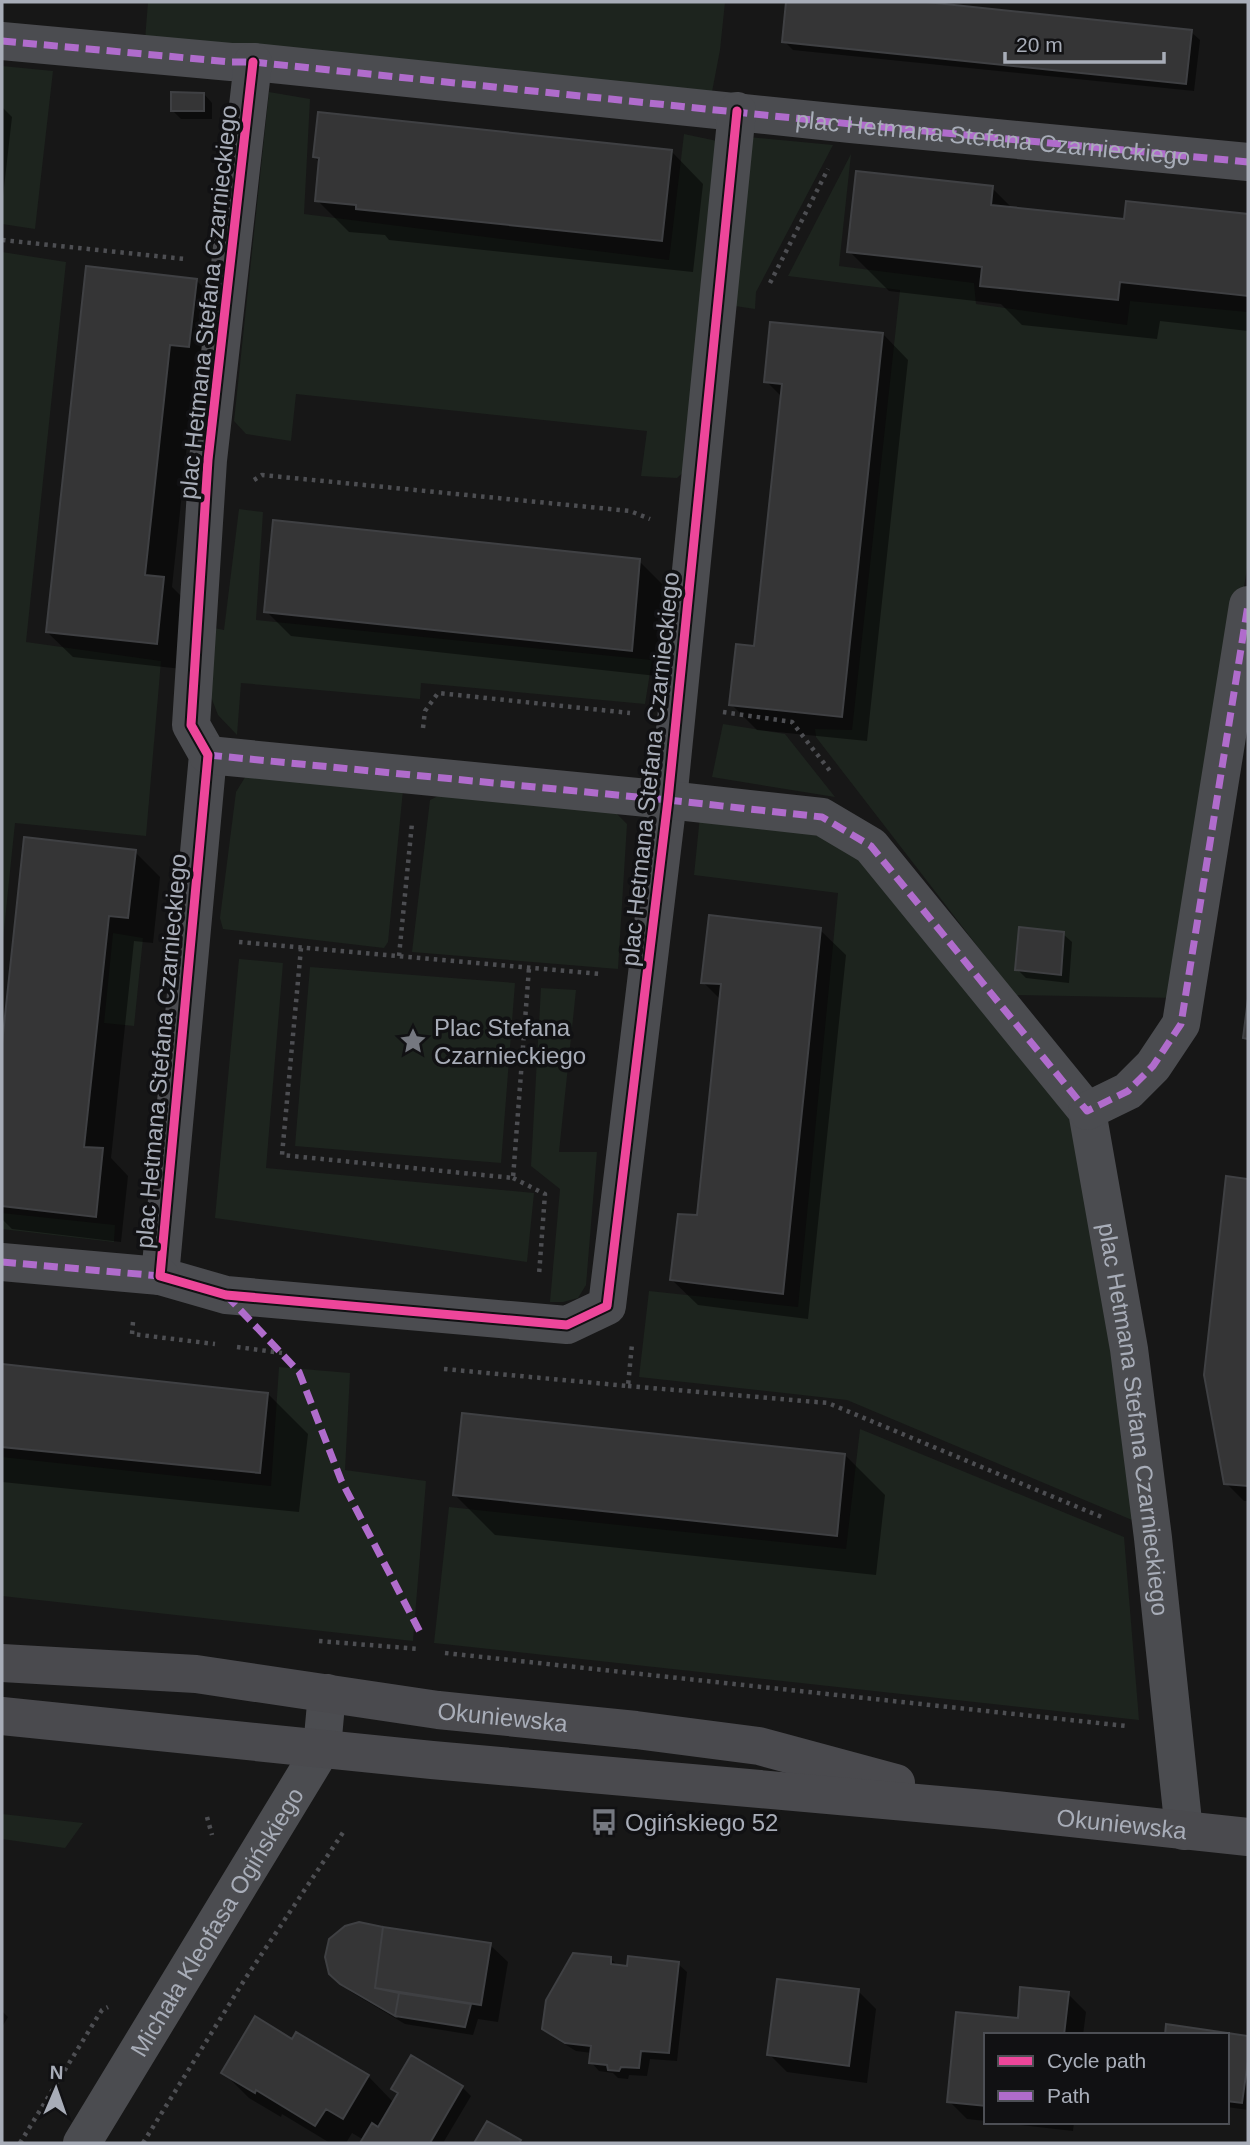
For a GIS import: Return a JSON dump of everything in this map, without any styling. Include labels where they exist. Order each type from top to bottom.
[{"type":"main road","name":"Okuniewska","points":[[2,1663],[196,1674],[438,1710],[636,1730],[759,1746],[996,1810]]},
{"type":"main road","name":"Okuniewska","points":[[2,1716],[996,1810],[1248,1837]]},
{"type":"street","name":"plac Hetmana Stefana Czarnieckiego","points":[[2,41],[253,62],[1248,162]]},
{"type":"street","name":"plac Hetmana Stefana Czarnieckiego","points":[[160,1276],[208,755],[191,725],[208,460],[253,62]]},
{"type":"street","name":"plac Hetmana Stefana Czarnieckiego","points":[[2,1262],[160,1276],[226,1295],[567,1325],[607,1306],[668,800],[737,111]]},
{"type":"street","points":[[1087,1111],[1128,1091],[1153,1066],[1181,1024],[1248,605]]},
{"type":"street","name":"plac Hetmana Stefana Czarnieckiego","points":[[208,755],[821,817],[871,846],[1087,1111],[1129,1349],[1153,1538],[1184,1831]]},
{"type":"street","name":"Michała Kleofasa Ogińskiego","points":[[82,2143],[322,1748],[327,1693]]},
{"type":"path","points":[[2,240],[187,259]]},
{"type":"path","points":[[245,487],[262,475],[631,511],[657,522]]},
{"type":"path","points":[[399,956],[425,711],[438,693],[642,714]]},
{"type":"path","points":[[716,711],[792,722],[832,772]]},
{"type":"path","points":[[191,936],[646,978]]},
{"type":"path","points":[[301,948],[282,1155],[513,1178],[545,1194],[536,1322],[517,1351],[516,1375]]},
{"type":"path","points":[[513,1178],[529,968]]},
{"type":"path","points":[[117,1272],[134,1308],[132,1334],[282,1353]]},
{"type":"path","points":[[628,1386],[634,1331]]},
{"type":"path","points":[[444,1369],[828,1404],[1153,1538]]},
{"type":"path","points":[[445,1653],[1174,1731]]},
{"type":"path","points":[[143,2143],[245,1979],[344,1831]]},
{"type":"shaded area","points":[[148,2],[725,2],[711,97],[145,40]]},
{"type":"shaded area","points":[[2,66],[53,71],[35,229],[2,224]]},
{"type":"shaded area","points":[[269,92],[310,99],[304,214],[669,260],[684,134],[722,142],[690,466],[677,478],[641,476],[647,431],[296,394],[291,441],[246,434],[234,421]]},
{"type":"shaded area","points":[[748,137],[833,145],[756,292],[755,309],[735,306]]},
{"type":"shaded area","points":[[851,154],[839,266],[974,283],[976,304],[1127,325],[1130,301],[1248,312],[1248,562],[1178,998],[1015,995],[816,737],[815,729],[852,730],[900,290],[788,276]]},
{"type":"shaded area","points":[[2,252],[66,262],[26,642],[161,661],[146,836],[15,823],[2,949]]},
{"type":"shaded area","points":[[239,509],[263,512],[256,620],[652,660],[645,704],[421,683],[420,699],[241,683],[237,735],[218,715],[208,689],[214,628],[224,630]]},
{"type":"shaded area","points":[[723,724],[785,734],[835,797],[712,777]]},
{"type":"shaded area","points":[[247,774],[403,790],[388,942],[384,948],[223,929],[220,918],[236,792]]},
{"type":"shaded area","points":[[442,794],[616,813],[627,824],[618,969],[412,952],[430,800]]},
{"type":"shaded area","points":[[700,816],[811,828],[862,859],[1078,1117],[1144,1525],[847,1400],[639,1377],[649,1291],[798,1307],[838,893],[694,875]]},
{"type":"shaded area","points":[[113,933],[143,938],[134,1026],[104,1023]]},
{"type":"shaded area","points":[[239,959],[283,963],[266,1168],[534,1193],[527,1262],[215,1218]]},
{"type":"shaded area","points":[[310,967],[515,983],[501,1163],[295,1146]]},
{"type":"shaded area","points":[[541,988],[576,990],[559,1152],[597,1152],[586,1285],[578,1298],[563,1302],[550,1302],[560,1189],[531,1166]]},
{"type":"shaded area","points":[[2,1213],[115,1225],[114,1242],[2,1229]]},
{"type":"shaded area","points":[[279,1367],[350,1373],[345,1470],[426,1481],[413,1641],[2,1596],[2,1457],[271,1486]]},
{"type":"shaded area","points":[[860,1429],[1124,1537],[1139,1720],[434,1643],[449,1507],[846,1549]]},
{"type":"shaded area","points":[[2,1814],[83,1823],[65,1848],[2,1839]]},
{"type":"building","points":[[786,2],[926,2],[1192,30],[1186,84],[782,42]]},
{"type":"building","points":[[171,92],[204,93],[204,111],[171,111]]},
{"type":"building","points":[[318,112],[672,150],[662,241],[356,209],[356,205],[315,201],[319,158],[313,157]]},
{"type":"building","points":[[856,171],[993,186],[991,205],[1124,219],[1126,201],[1248,214],[1248,296],[1120,282],[1118,300],[980,286],[982,267],[847,252]]},
{"type":"building","points":[[86,266],[197,279],[189,347],[170,345],[145,575],[164,577],[157,644],[46,632]]},
{"type":"building","points":[[770,322],[883,333],[842,717],[729,705],[736,644],[754,646],[782,384],[764,382]]},
{"type":"building","points":[[273,520],[640,559],[632,651],[264,612]]},
{"type":"building","points":[[24,837],[136,850],[128,918],[109,916],[84,1147],[103,1148],[96,1217],[2,1206],[2,1044]]},
{"type":"building","points":[[709,915],[821,928],[783,1294],[670,1280],[678,1214],[697,1215],[721,984],[701,983]]},
{"type":"building","points":[[1019,927],[1064,932],[1061,975],[1015,970]]},
{"type":"building","points":[[1248,999],[1248,1039],[1243,1038]]},
{"type":"building","points":[[1226,1176],[1248,1179],[1248,1486],[1224,1484],[1204,1375]]},
{"type":"building","points":[[2,1364],[268,1393],[260,1473],[2,1447]]},
{"type":"building","points":[[462,1413],[845,1454],[837,1536],[453,1495]]},
{"type":"building","points":[[359,1922],[383,1927],[375,1988],[399,1993],[395,2016],[340,1984],[329,1974],[325,1957],[329,1939],[345,1926]]},
{"type":"building","points":[[383,1927],[491,1943],[481,2005],[375,1988]]},
{"type":"building","points":[[573,1953],[611,1957],[611,1964],[627,1966],[628,1956],[679,1962],[669,2053],[641,2051],[639,2068],[621,2067],[619,2071],[608,2070],[607,2065],[589,2063],[591,2046],[565,2043],[542,2029],[546,2000]]},
{"type":"building","points":[[777,1979],[859,1989],[849,2066],[767,2055]]},
{"type":"building","points":[[1020,1987],[1069,1992],[1064,2033],[984,2033],[984,2106],[947,2102],[956,2012],[1018,2018]]},
{"type":"building","points":[[399,1993],[471,2004],[465,2027],[395,2016]]},
{"type":"building","points":[[255,2016],[292,2039],[296,2032],[369,2075],[343,2119],[326,2109],[315,2126],[256,2090],[255,2093],[221,2073]]},
{"type":"building","points":[[1166,2024],[1228,2033],[1165,2033]]},
{"type":"building","points":[[1229,2033],[1248,2036],[1248,2061],[1242,2103],[1229,2101]]},
{"type":"building","points":[[411,2055],[463,2086],[430,2143],[360,2143],[372,2123],[378,2127],[398,2093],[391,2089]]},
{"type":"building","points":[[487,2121],[521,2140],[519,2143],[474,2143]]},
{"type":"marked path","points":[[2,41],[253,62],[1248,162]]},
{"type":"marked path","points":[[208,755],[822,817],[871,846],[1087,1111],[1128,1091],[1153,1066],[1181,1024],[1248,605]]},
{"type":"marked path","points":[[2,1262],[160,1276]]},
{"type":"marked path","points":[[226,1295],[299,1372],[341,1480],[421,1634]]},
{"type":"cycle path","points":[[253,62],[208,460],[191,725],[208,755],[160,1276],[226,1295],[567,1325],[607,1306],[668,800],[737,111]]},
{"type":"place","name":"Plac Stefana Czarnieckiego","points":[[413,1041]]},
{"type":"place","name":"Ogińskiego 52","points":[[604,1822]]}]
